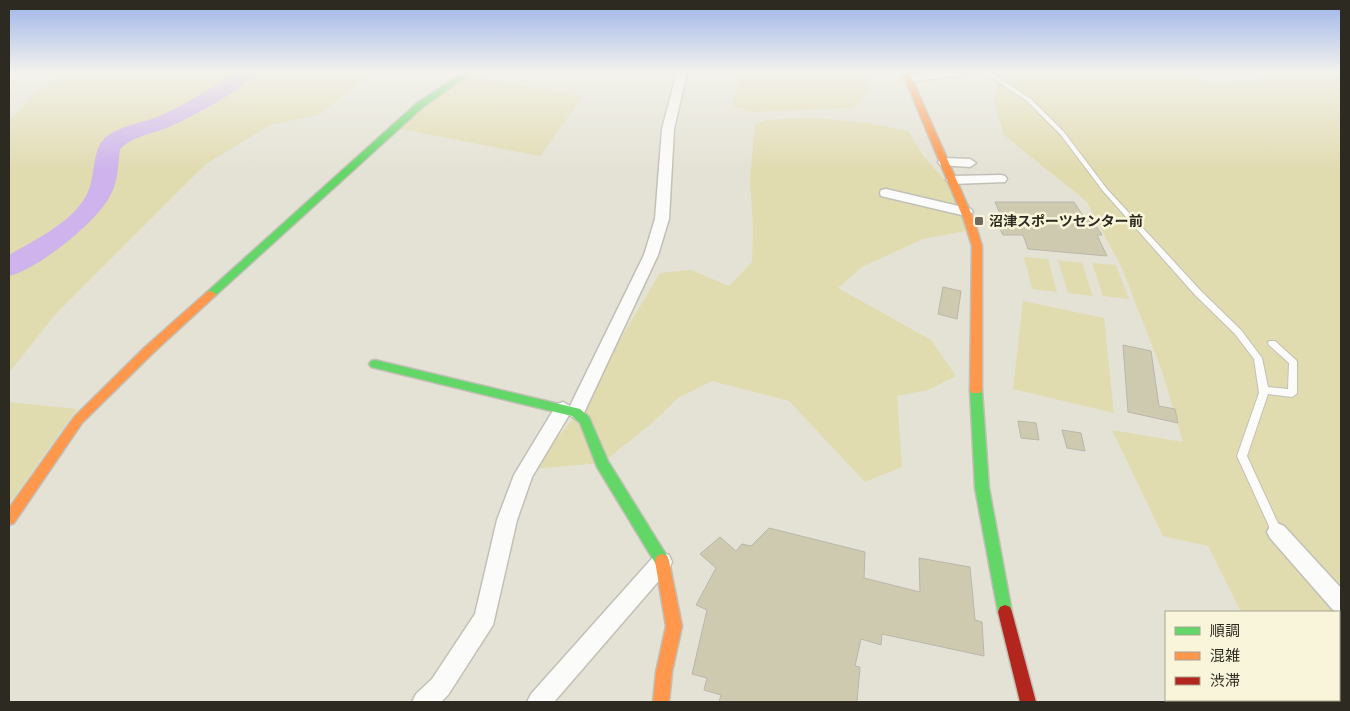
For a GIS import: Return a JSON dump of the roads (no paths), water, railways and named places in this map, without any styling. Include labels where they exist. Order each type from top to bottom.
[{"type":"street","points":[[9,518],[78,420],[149,350],[390,130],[421,105]]},
{"type":"street","points":[[424,702],[440,687],[485,618],[506,520],[523,475],[570,411],[651,254],[662,219],[668,129],[674,105]]},
{"type":"street","points":[[920,105],[966,212],[977,246],[976,410],[982,487],[1003,601],[1028,702]]},
{"type":"street","points":[[944,162],[970,163]]},
{"type":"street","points":[[952,180],[1001,179]]},
{"type":"street","points":[[886,193],[966,212]]},
{"type":"street","points":[[375,364],[570,411],[585,420],[602,463],[662,562],[674,626],[664,672],[661,702]]},
{"type":"street","points":[[1277,532],[1341,603]]},
{"type":"street","points":[[539,702],[662,562]]},
{"type":"lane","points":[[1034,105],[1062,133],[1105,190],[1198,293],[1238,332],[1258,358],[1263,390],[1242,456],[1277,532]]},
{"type":"lane","points":[[1263,390],[1292,393],[1292,362],[1272,344]]},
{"type":"waterway","points":[[9,267],[77,222],[88,210],[97,198],[103,185],[109,147],[115,141],[129,133],[168,120],[195,105]]},
{"type":"place","name":"沼津スポーツセンター前","points":[[979,221]]}]
